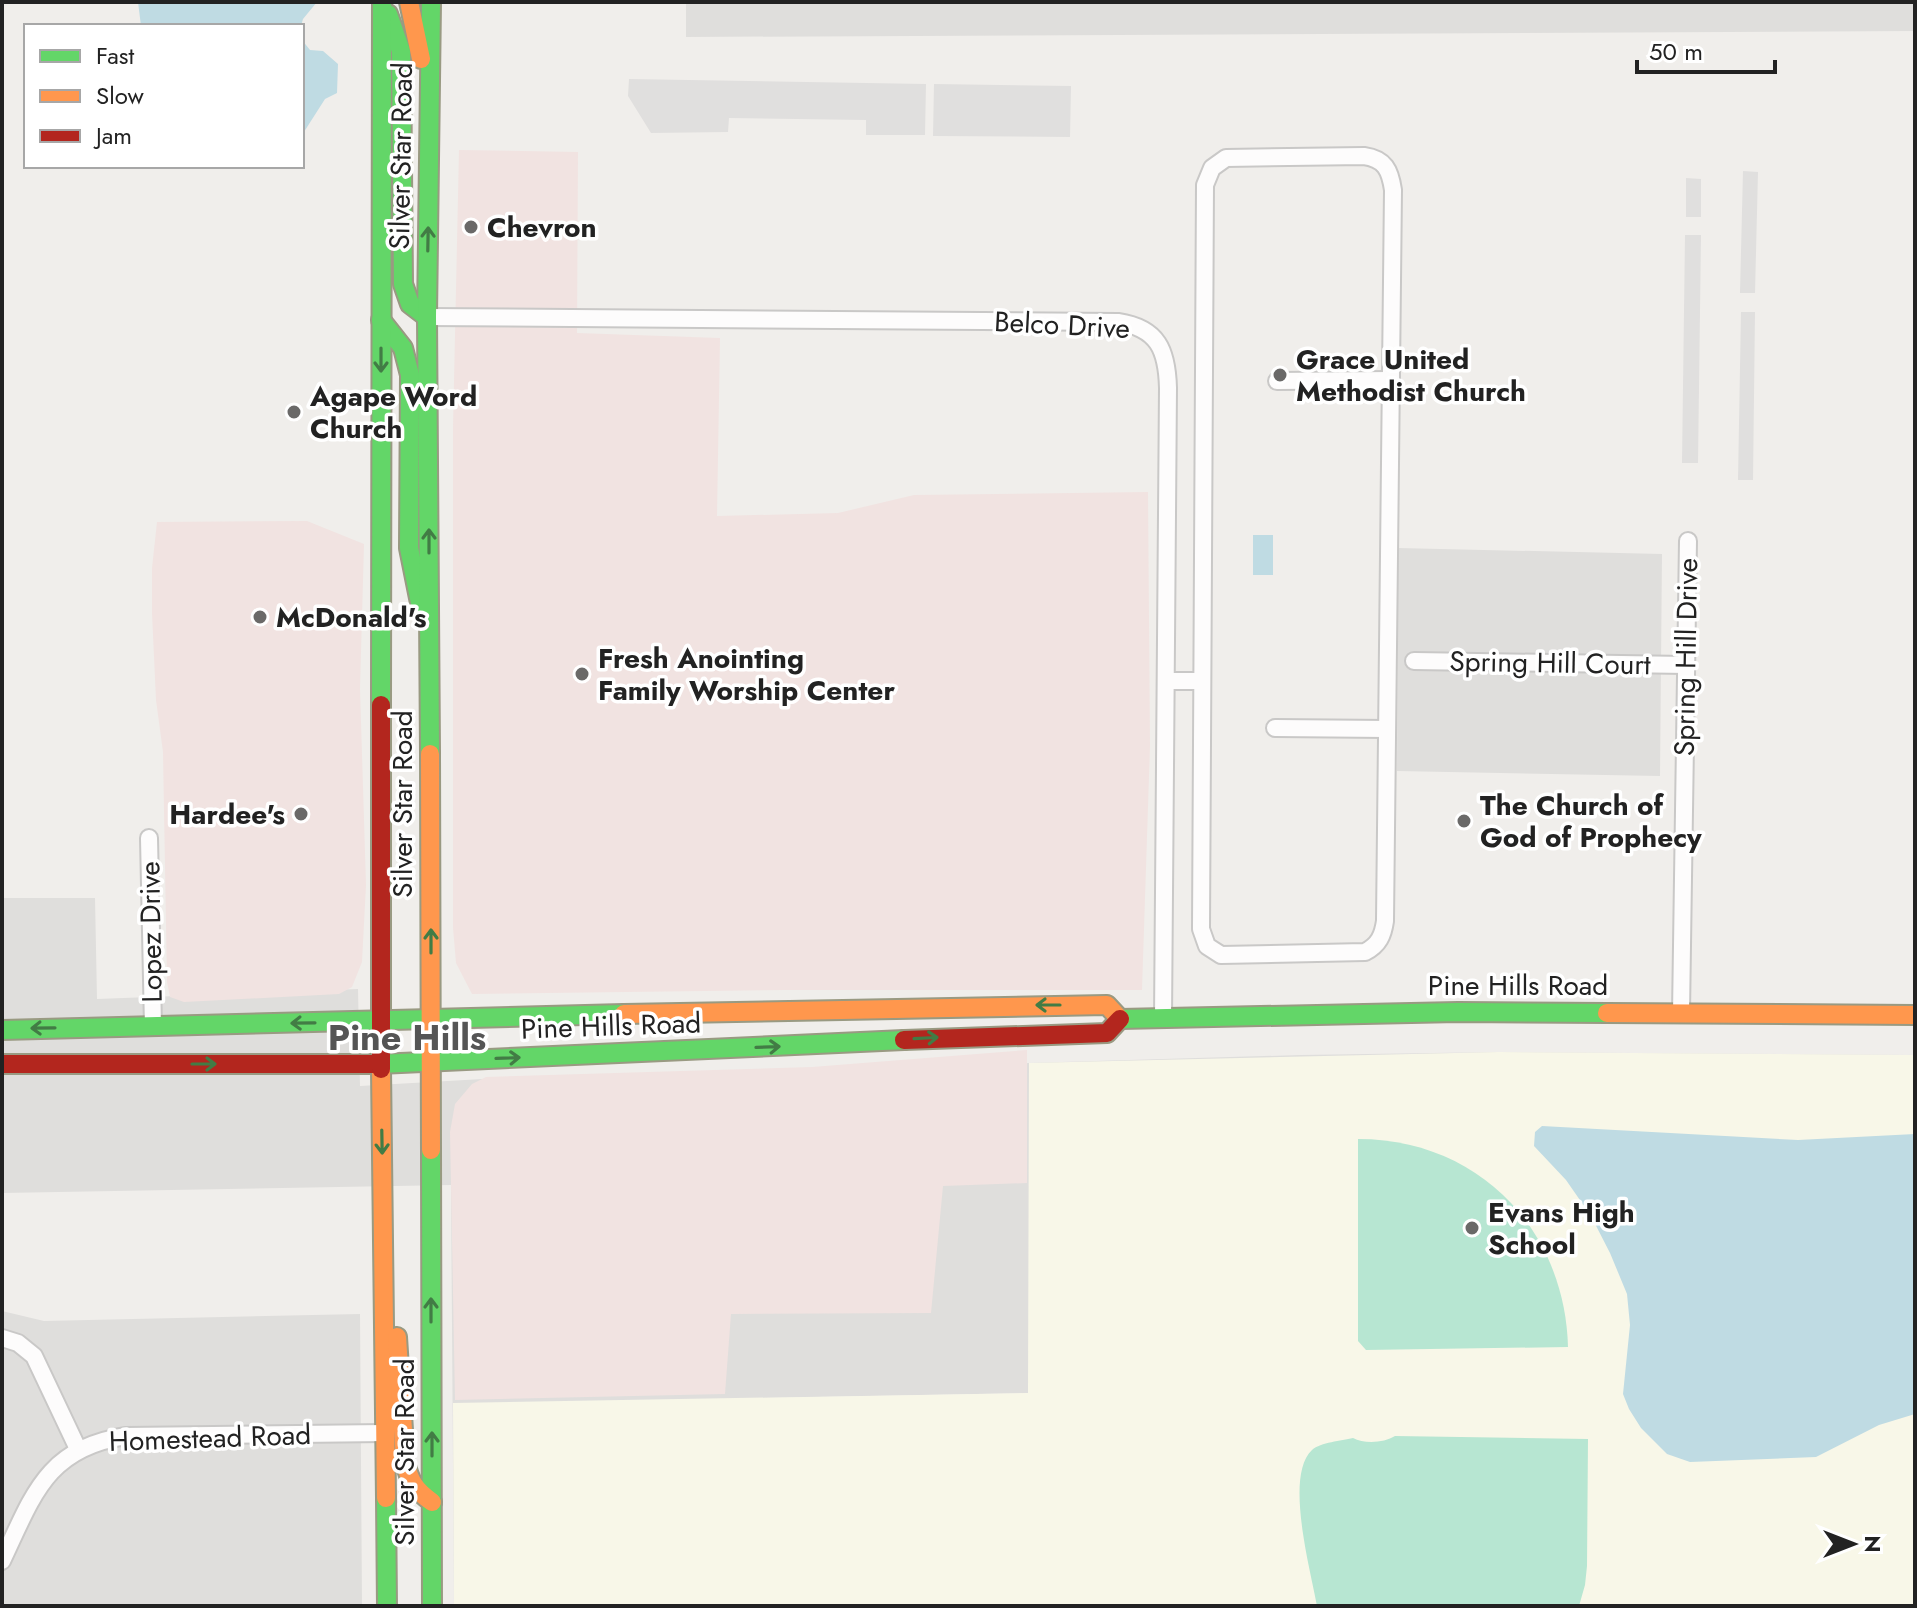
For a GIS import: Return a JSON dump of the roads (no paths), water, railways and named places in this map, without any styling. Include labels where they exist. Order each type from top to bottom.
[{"type":"main road","points":[[383,2],[401,51],[403,284],[410,304],[427,317]]},
{"type":"main road","name":"Silver Star Road","points":[[383,2],[381,1064],[387,1606]]},
{"type":"main road","points":[[409,2],[430,99]]},
{"type":"main road","name":"Silver Star Road","points":[[431,2],[427,317],[432,1606]]},
{"type":"main road","points":[[381,320],[403,348],[410,375],[409,548],[430,655]]},
{"type":"main road","name":"Pine Hills Road","points":[[2,1030],[1064,1005],[1107,1005],[1120,1019]]},
{"type":"main road","name":"Pine Hills Road","points":[[2,1064],[381,1064],[809,1046],[962,1036],[1107,1033],[1120,1019],[1458,1012],[1915,1015]]},
{"type":"main road","points":[[382,1204],[402,1388],[405,1461],[409,1480],[432,1502]]},
{"type":"street","points":[[1364,156],[1381,160],[1387,168],[1393,190],[1391,380],[1385,921],[1380,939],[1373,948],[1356,953],[1221,955],[1207,946],[1201,929],[1205,185],[1212,168],[1219,162],[1235,157],[1364,156]]},
{"type":"street","name":"Belco Drive","points":[[427,317],[1118,322],[1143,329],[1160,345],[1167,372],[1163,1018]]},
{"type":"street","points":[[1277,381],[1391,380]]},
{"type":"street","name":"Spring Hill Drive","points":[[1681,1013],[1688,541]]},
{"type":"street","name":"Spring Hill Court","points":[[1414,661],[1686,665]]},
{"type":"street","points":[[1166,681],[1202,681]]},
{"type":"street","points":[[1275,728],[1387,729]]},
{"type":"street","name":"Lopez Drive","points":[[149,838],[153,1026]]},
{"type":"street","points":[[2,1338],[18,1343],[34,1356],[78,1449]]},
{"type":"street","name":"Homestead Road","points":[[2,1561],[34,1495],[57,1466],[78,1449],[102,1440],[126,1436],[385,1433]]},
{"type":"water","points":[[138,2],[317,2],[302,24],[141,24]]},
{"type":"water","points":[[304,42],[310,50],[323,51],[338,64],[337,93],[325,99],[304,132]]},
{"type":"water","points":[[1253,535],[1273,535],[1273,575],[1253,575]]},
{"type":"water","points":[[1542,1126],[1798,1140],[1915,1134],[1915,1414],[1879,1425],[1816,1457],[1690,1462],[1667,1454],[1641,1428],[1623,1394],[1630,1325],[1627,1294],[1591,1216],[1566,1180],[1534,1146],[1535,1132]]},
{"type":"place","name":"Chevron","points":[[471,227]]},
{"type":"place","name":"Grace United Methodist Church","points":[[1280,375]]},
{"type":"place","name":"Agape Word Church","points":[[294,412]]},
{"type":"place","name":"McDonald's","points":[[260,617]]},
{"type":"place","name":"Fresh Anointing Family Worship Center","points":[[582,674]]},
{"type":"place","name":"Hardee's","points":[[301,814]]},
{"type":"place","name":"The Church of God of Prophecy","points":[[1464,821]]},
{"type":"place","name":"Evans High School","points":[[1472,1228]]},
{"type":"district","name":"Pine Hills","points":[[407,1037]]}]
